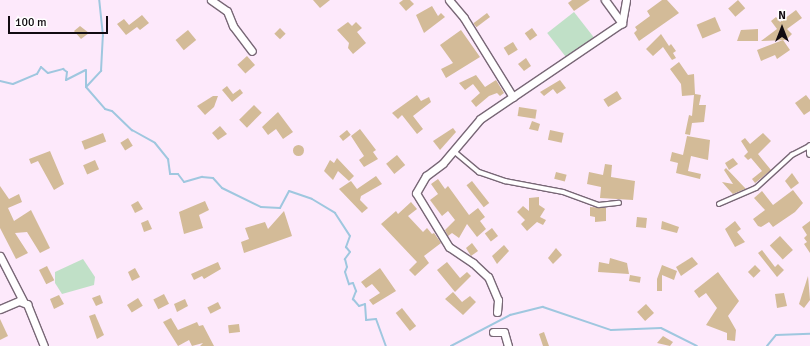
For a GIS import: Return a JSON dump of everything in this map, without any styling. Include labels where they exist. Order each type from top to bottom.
[{"type":"street","points":[[212,0],[227,11],[233,26],[252,51]]},
{"type":"street","points":[[449,0],[464,18],[513,97]]},
{"type":"street","points":[[605,0],[622,23]]},
{"type":"street","points":[[497,312],[498,300],[488,277],[473,263],[449,247],[416,193],[426,176],[454,151],[480,119],[622,23],[626,0]]},
{"type":"street","points":[[0,256],[23,301],[30,310],[44,346]]},
{"type":"street","points":[[0,310],[23,301]]},
{"type":"street","points":[[493,332],[504,332],[508,346]]},
{"type":"lane","points":[[719,204],[756,188],[792,155],[809,149]]},
{"type":"lane","points":[[454,151],[479,172],[498,179],[562,192],[599,205],[619,203]]},
{"type":"green space","points":[[574,12],[594,38],[568,59],[547,33]]},
{"type":"green space","points":[[83,259],[95,277],[94,285],[62,294],[55,283],[55,272]]},
{"type":"building","points":[[313,0],[330,0],[320,8]]},
{"type":"building","points":[[403,0],[410,0],[414,4],[406,11],[399,3]]},
{"type":"building","points":[[572,0],[590,0],[574,11],[568,3]]},
{"type":"building","points":[[662,0],[667,0],[679,13],[639,41],[634,33],[637,30],[635,27],[650,16],[647,11]]},
{"type":"building","points":[[738,0],[745,8],[735,17],[728,9]]},
{"type":"building","points":[[432,6],[438,16],[441,13],[445,17],[424,33],[416,15]]},
{"type":"building","points":[[796,10],[802,18],[787,29],[792,34],[786,40],[761,41],[777,29],[771,21],[776,17],[780,22]]},
{"type":"building","points":[[487,13],[490,17],[476,27],[473,23]]},
{"type":"building","points":[[142,15],[149,23],[140,30],[137,27],[126,35],[117,24],[124,19],[129,25]]},
{"type":"building","points":[[715,17],[721,31],[702,39],[697,25]]},
{"type":"building","points":[[348,22],[352,26],[356,22],[362,28],[357,32],[366,43],[353,54],[348,48],[349,43],[337,30]]},
{"type":"building","points":[[80,26],[89,33],[81,39],[74,31]]},
{"type":"building","points":[[280,28],[286,34],[280,39],[274,34]]},
{"type":"building","points":[[532,28],[537,35],[530,41],[525,33]]},
{"type":"building","points":[[758,29],[758,41],[737,41],[741,30]]},
{"type":"building","points":[[188,30],[196,40],[184,50],[176,40]]},
{"type":"building","points":[[461,30],[480,57],[446,78],[441,69],[453,63],[440,45]]},
{"type":"building","points":[[661,34],[669,46],[671,44],[676,51],[673,53],[676,58],[672,60],[663,47],[653,56],[646,49]]},
{"type":"building","points":[[783,40],[790,50],[777,59],[775,55],[761,61],[757,50]]},
{"type":"building","points":[[513,42],[518,50],[508,55],[504,48]]},
{"type":"building","points":[[247,56],[255,65],[245,74],[237,65]]},
{"type":"building","points":[[526,58],[531,66],[524,71],[518,64]]},
{"type":"building","points":[[679,62],[688,75],[694,74],[695,94],[701,95],[699,105],[706,105],[704,122],[692,123],[690,135],[685,134],[689,115],[692,116],[694,95],[682,96],[681,84],[670,69]]},
{"type":"building","points":[[476,75],[485,87],[496,80],[504,93],[500,96],[497,93],[489,96],[476,107],[471,101],[480,93],[473,84],[465,90],[459,83]]},
{"type":"building","points":[[560,80],[566,88],[557,94],[553,89],[544,96],[540,92]]},
{"type":"building","points":[[227,86],[233,94],[240,89],[243,93],[232,102],[222,90]]},
{"type":"building","points":[[617,91],[622,99],[608,107],[603,99]]},
{"type":"building","points":[[417,95],[421,101],[429,97],[431,102],[413,116],[423,129],[417,134],[402,115],[398,119],[392,113]]},
{"type":"building","points":[[806,95],[810,100],[810,111],[804,115],[795,103]]},
{"type":"building","points":[[213,96],[218,96],[214,107],[205,115],[197,106]]},
{"type":"building","points":[[254,105],[262,113],[247,128],[239,120]]},
{"type":"building","points":[[519,107],[537,110],[535,119],[518,116]]},
{"type":"building","points":[[278,112],[293,132],[283,139],[276,129],[268,135],[262,127]]},
{"type":"building","points":[[532,121],[540,124],[538,131],[529,129]]},
{"type":"building","points":[[220,126],[227,134],[218,140],[212,133]]},
{"type":"building","points":[[453,128],[456,132],[440,150],[433,141]]},
{"type":"building","points":[[360,129],[376,150],[373,152],[378,159],[364,167],[359,160],[364,156],[351,136]]},
{"type":"building","points":[[347,130],[351,135],[343,141],[339,136]]},
{"type":"building","points":[[550,130],[564,133],[562,143],[548,140]]},
{"type":"building","points":[[103,133],[106,141],[85,150],[82,141]]},
{"type":"building","points":[[763,133],[771,141],[758,154],[771,170],[755,183],[752,179],[762,171],[751,158],[748,160],[744,156],[748,152],[741,141],[745,138],[750,144]]},
{"type":"building","points":[[687,136],[710,140],[708,160],[691,156],[688,171],[701,174],[700,179],[676,173],[678,163],[670,161],[672,152],[683,155]]},
{"type":"building","points":[[128,138],[133,146],[125,150],[120,143]]},
{"type":"building","points":[[298,144],[302,146],[304,150],[302,154],[298,156],[294,154],[292,150],[294,146]]},
{"type":"building","points":[[50,151],[64,184],[54,190],[38,161],[31,164],[29,159]]},
{"type":"building","points":[[397,155],[405,165],[394,174],[386,164]]},
{"type":"building","points":[[337,158],[354,176],[349,181],[338,171],[333,180],[324,171],[330,160],[334,163]]},
{"type":"building","points":[[733,158],[738,164],[729,170],[725,163]]},
{"type":"building","points":[[95,160],[99,169],[87,174],[83,165]]},
{"type":"building","points":[[605,164],[612,165],[611,177],[635,181],[633,200],[600,198],[601,187],[587,184],[589,172],[603,175]]},
{"type":"building","points":[[726,168],[746,189],[733,194],[730,191],[722,182],[733,184],[724,170]]},
{"type":"building","points":[[556,172],[567,175],[565,182],[554,179]]},
{"type":"building","points":[[792,173],[799,183],[791,189],[785,181]]},
{"type":"building","points":[[376,176],[382,184],[361,196],[360,200],[368,208],[362,213],[339,189],[351,181],[357,189]]},
{"type":"building","points":[[438,179],[445,189],[448,186],[469,215],[478,208],[485,217],[480,221],[486,229],[477,237],[467,224],[459,238],[452,233],[448,236],[445,230],[455,220],[448,211],[442,216],[430,200],[438,194],[431,184]]},
{"type":"building","points":[[472,181],[489,203],[484,207],[466,185]]},
{"type":"building","points":[[0,186],[9,199],[19,194],[22,202],[8,208],[14,221],[31,210],[50,248],[40,253],[27,232],[15,233],[28,253],[16,259],[0,228]]},
{"type":"building","points":[[793,190],[803,203],[795,212],[773,227],[769,222],[761,227],[758,226],[753,219],[765,210],[754,198],[762,191],[773,205]]},
{"type":"building","points":[[539,197],[539,205],[545,209],[540,217],[546,220],[543,225],[537,222],[527,231],[521,224],[525,220],[517,212],[523,206],[529,211],[529,198]]},
{"type":"building","points":[[138,201],[143,209],[135,213],[131,205]]},
{"type":"building","points":[[205,201],[209,210],[199,215],[203,228],[184,234],[179,212]]},
{"type":"building","points":[[411,202],[417,209],[408,216],[423,232],[427,228],[432,234],[434,233],[441,243],[424,256],[429,263],[415,276],[409,270],[417,262],[381,224],[396,211],[398,214]]},
{"type":"building","points":[[590,207],[606,208],[606,221],[595,222],[595,217],[590,216]]},
{"type":"building","points":[[284,211],[292,236],[244,253],[241,242],[249,239],[245,228],[265,222],[268,229]]},
{"type":"building","points":[[637,217],[647,218],[646,228],[636,227]]},
{"type":"building","points":[[148,220],[152,229],[144,232],[141,223]]},
{"type":"building","points":[[662,221],[679,227],[677,233],[661,229]]},
{"type":"building","points":[[735,221],[741,229],[737,232],[745,242],[735,247],[725,229]]},
{"type":"building","points":[[810,221],[810,253],[804,244],[807,242],[804,238],[807,235],[802,227]]},
{"type":"building","points":[[492,228],[498,236],[491,241],[485,233]]},
{"type":"building","points":[[780,236],[793,250],[783,259],[770,246]]},
{"type":"building","points":[[472,243],[478,251],[471,256],[466,248]]},
{"type":"building","points":[[504,245],[509,251],[497,264],[492,256]]},
{"type":"building","points":[[556,248],[562,255],[553,264],[548,258]]},
{"type":"building","points":[[762,250],[775,267],[778,264],[784,270],[777,277],[758,253]]},
{"type":"building","points":[[692,257],[698,264],[681,276],[676,267]]},
{"type":"building","points":[[610,258],[627,263],[629,274],[598,272],[599,262],[609,264]]},
{"type":"building","points":[[218,262],[221,269],[204,279],[202,276],[194,280],[191,274]]},
{"type":"building","points":[[447,262],[460,278],[467,272],[471,276],[455,292],[437,270]]},
{"type":"building","points":[[662,265],[677,271],[674,280],[662,275],[662,291],[657,291],[657,279]]},
{"type":"building","points":[[755,265],[761,271],[754,278],[748,272]]},
{"type":"building","points":[[47,266],[54,280],[46,284],[39,270]]},
{"type":"building","points":[[135,268],[140,277],[132,281],[128,272]]},
{"type":"building","points":[[380,268],[396,291],[373,305],[369,300],[380,293],[372,284],[366,288],[361,282]]},
{"type":"building","points":[[718,272],[739,301],[728,316],[736,330],[735,341],[727,340],[727,333],[706,325],[717,308],[706,293],[699,298],[694,291]]},
{"type":"building","points":[[630,275],[641,277],[640,283],[629,281]]},
{"type":"building","points":[[808,276],[810,300],[804,308],[799,304]]},
{"type":"building","points":[[453,292],[462,302],[470,296],[476,302],[463,315],[445,299]]},
{"type":"building","points":[[784,293],[787,306],[777,308],[775,294]]},
{"type":"building","points":[[164,294],[169,304],[158,309],[153,299]]},
{"type":"building","points":[[59,295],[64,304],[54,309],[50,299]]},
{"type":"building","points":[[100,295],[103,303],[96,306],[92,298]]},
{"type":"building","points":[[138,298],[143,306],[132,313],[127,305]]},
{"type":"building","points":[[185,299],[188,306],[177,312],[174,304]]},
{"type":"building","points":[[218,302],[221,308],[210,314],[207,307]]},
{"type":"building","points":[[646,304],[654,313],[645,321],[637,312]]},
{"type":"building","points":[[402,308],[416,326],[410,331],[396,313]]},
{"type":"building","points":[[95,314],[104,335],[97,339],[89,316]]},
{"type":"building","points":[[171,318],[178,330],[197,322],[199,326],[203,325],[214,346],[200,346],[203,343],[192,346],[189,340],[178,346],[163,322]]},
{"type":"building","points":[[0,319],[8,336],[0,340]]},
{"type":"building","points":[[239,324],[240,332],[229,333],[228,325]]},
{"type":"building","points":[[544,332],[549,346],[543,346],[539,334]]},
{"type":"building","points":[[663,336],[673,342],[670,346],[657,343]]},
{"type":"waterway","points":[[87,86],[101,71],[103,36],[99,0]]},
{"type":"waterway","points":[[0,81],[13,84],[37,74],[41,67],[48,73],[63,69],[67,72],[66,80],[86,70],[86,87],[105,109],[112,111],[132,130],[155,143],[168,159],[170,174],[178,174],[184,182],[202,177],[213,178],[222,188],[261,207],[280,208],[289,191],[312,199],[335,213],[350,236],[346,247],[350,252],[345,259],[347,267],[345,272],[349,284],[353,283],[356,291],[353,299],[359,306],[365,304],[366,320],[376,319],[386,346]]},
{"type":"waterway","points":[[451,346],[510,315],[543,307],[611,330],[661,328],[697,346]]},
{"type":"waterway","points":[[767,346],[776,335],[810,334]]}]
